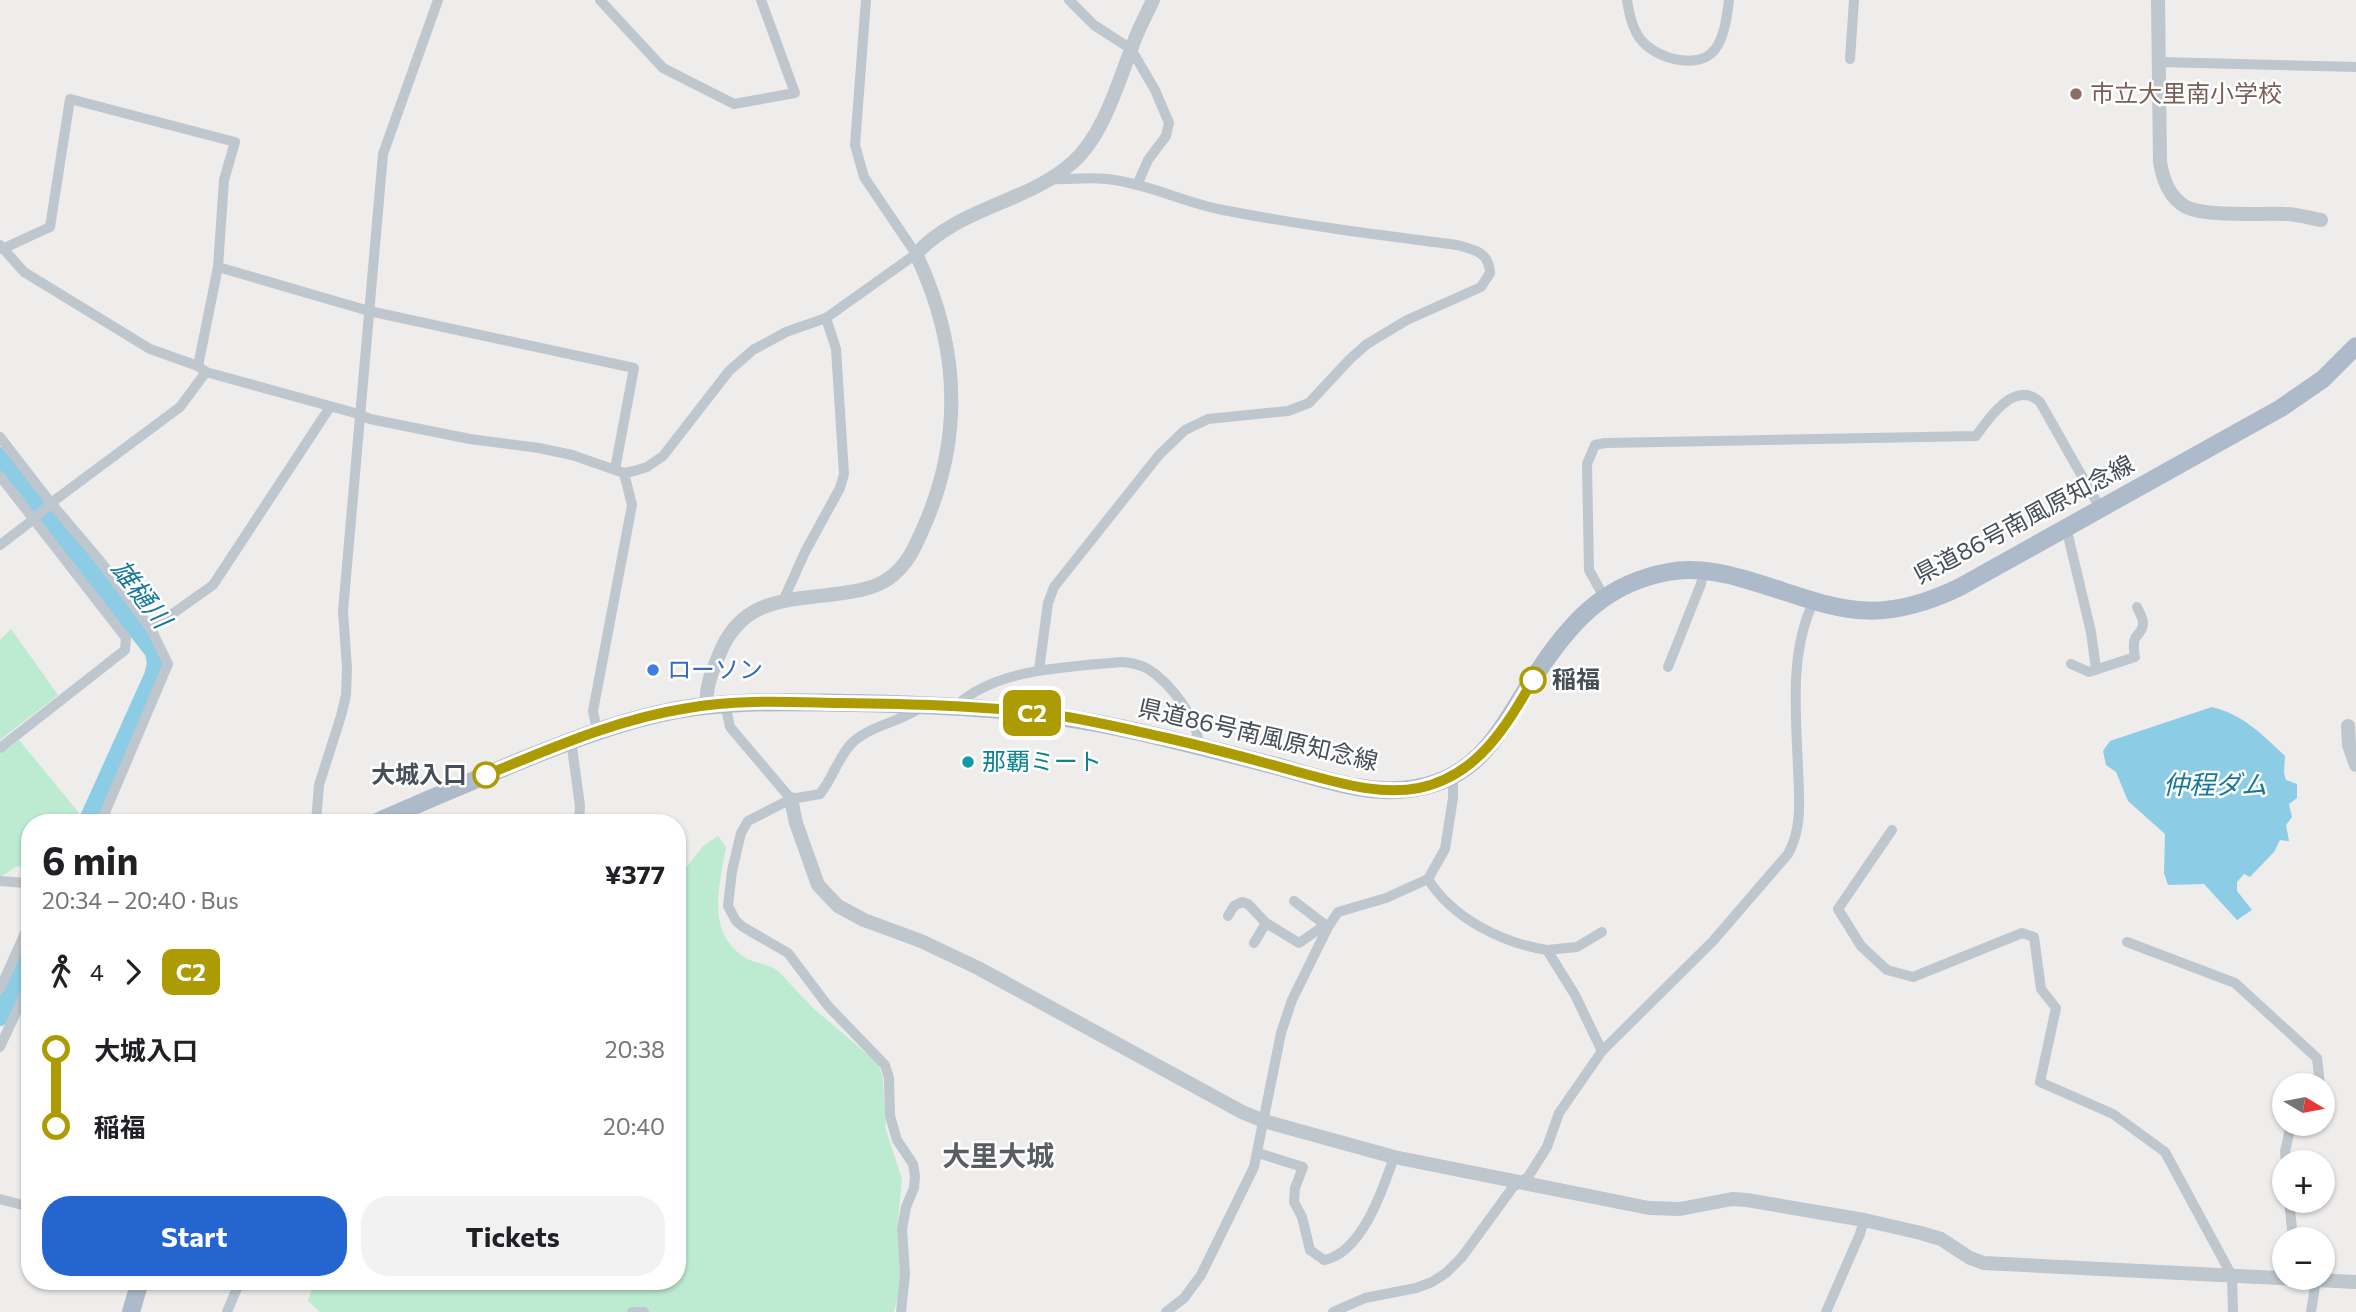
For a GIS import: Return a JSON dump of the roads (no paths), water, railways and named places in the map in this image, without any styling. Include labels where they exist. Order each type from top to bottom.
[{"type":"main road","name":"県道86号南風原知念線","points":[[396,814],[597,730],[656,714],[706,706],[797,702],[956,706],[1043,713],[1198,746],[1369,789],[1420,788],[1453,777],[1483,752],[1505,726],[1540,668],[1581,617],[1620,587],[1645,577],[1678,570],[1704,570],[1727,574],[1814,601],[1864,611],[1892,611],[1919,605],[1960,587],[2281,408],[2323,379],[2356,346]]},
{"type":"main road","points":[[131,1312],[137,1290]]},
{"type":"street","points":[[317,814],[320,785],[346,695],[347,658],[342,611],[383,154],[438,0]]},
{"type":"street","points":[[600,0],[663,68],[734,104],[794,93],[761,0]]},
{"type":"street","points":[[706,706],[709,681],[730,630],[753,610],[783,601],[857,591],[877,585],[887,580],[907,561],[935,499],[949,451],[950,369],[942,319],[916,254],[864,177],[855,145],[866,0]]},
{"type":"street","points":[[1069,0],[1094,25],[1131,49],[1155,90],[1169,122],[1166,136],[1148,160],[1137,184]]},
{"type":"street","points":[[0,545],[50,504],[180,407],[202,369],[218,267],[224,180],[235,142],[70,99],[50,226],[1,247],[24,272],[150,349],[202,369],[361,416],[433,433],[572,455],[620,471],[647,467],[663,456],[729,371],[752,350],[786,332],[827,318],[905,264],[927,242],[958,221],[1050,179],[1073,162],[1091,141],[1153,0]]},
{"type":"street","points":[[1626,0],[1634,26],[1643,43],[1671,58],[1686,61],[1701,60],[1717,48],[1726,21],[1729,0]]},
{"type":"street","points":[[1850,59],[1854,0]]},
{"type":"street","points":[[2158,0],[2160,162],[2164,181],[2174,197],[2188,208],[2222,213],[2287,214],[2321,220]]},
{"type":"street","points":[[2160,62],[2356,66]]},
{"type":"street","points":[[1039,670],[1048,603],[1054,587],[1159,455],[1180,435],[1208,419],[1288,411],[1309,403],[1367,344],[1407,320],[1481,287],[1490,273],[1488,259],[1483,253],[1457,245],[1218,209],[1137,184],[1095,177],[1050,179]]},
{"type":"street","points":[[218,267],[369,311],[634,368],[620,471],[632,505],[593,710],[597,730]]},
{"type":"street","points":[[783,601],[805,552],[840,488],[844,474],[836,349],[827,318]]},
{"type":"street","points":[[1604,597],[1589,569],[1587,464],[1595,445],[1605,443],[1976,436],[1993,412],[2005,402],[2025,394],[2034,396],[2040,402],[2099,508]]},
{"type":"street","points":[[152,629],[213,585],[330,407]]},
{"type":"street","points":[[0,437],[50,504],[101,562],[152,629],[168,664],[104,814]]},
{"type":"street","points":[[0,476],[36,517],[126,638],[125,650],[0,748]]},
{"type":"street","points":[[2066,527],[2091,632],[2096,669]]},
{"type":"street","points":[[1668,667],[1704,570]]},
{"type":"street","points":[[1334,1312],[1365,1298],[1416,1288],[1432,1282],[1462,1257],[1513,1187],[1528,1177],[1547,1147],[1559,1113],[1602,1051],[1713,941],[1776,869],[1795,841],[1800,810],[1796,672],[1808,613],[1814,601]]},
{"type":"street","points":[[2071,664],[2089,672],[2135,657],[2132,643],[2134,636],[2143,626],[2137,607]]},
{"type":"street","points":[[956,706],[977,690],[1039,670],[1122,662],[1147,668],[1178,697],[1198,733],[1198,746]]},
{"type":"street","points":[[725,704],[730,727],[790,799],[818,885],[838,905],[864,920],[921,941],[978,968],[1175,1077],[1264,1121],[1394,1157],[1649,1209],[1680,1209],[1732,1199],[1864,1220],[1941,1239],[1970,1258],[1984,1263],[2272,1277]]},
{"type":"street","points":[[901,1312],[905,1274],[902,1229],[915,1176],[913,1164],[897,1140],[890,1116],[889,1078],[885,1065],[828,1006],[788,953],[743,927],[736,921],[729,906],[732,871],[741,833],[748,821],[790,799],[820,793],[851,743],[923,706]]},
{"type":"street","points":[[2348,726],[2349,745],[2356,765]]},
{"type":"street","points":[[571,740],[580,814]]},
{"type":"street","points":[[1166,1312],[1184,1298],[1201,1275],[1246,1184],[1258,1153],[1281,1033],[1292,1000],[1326,926],[1338,912],[1386,898],[1429,879],[1446,849],[1453,777]]},
{"type":"street","points":[[1892,830],[1838,909],[1861,946],[1887,970],[1913,976],[2022,933],[2034,937],[2041,989],[2056,1009],[2039,1082],[2113,1114],[2165,1152],[2232,1276],[2233,1312]]},
{"type":"street","points":[[1429,879],[1445,901],[1507,940],[1547,950],[1577,947],[1602,932]]},
{"type":"street","points":[[0,881],[21,882]]},
{"type":"street","points":[[1294,901],[1326,926]]},
{"type":"street","points":[[1228,916],[1234,906],[1242,902],[1248,904],[1266,923],[1299,943],[1326,926]]},
{"type":"street","points":[[1254,943],[1266,923]]},
{"type":"street","points":[[0,989],[21,942]]},
{"type":"street","points":[[2127,942],[2235,983],[2317,1058],[2319,1073]]},
{"type":"street","points":[[1547,950],[1575,995],[1602,1051]]},
{"type":"street","points":[[0,1047],[21,1002]]},
{"type":"street","points":[[1258,1153],[1303,1167],[1295,1188],[1294,1202],[1302,1216],[1310,1250],[1324,1260],[1339,1255],[1367,1222],[1378,1202],[1394,1157]]},
{"type":"street","points":[[0,1199],[21,1205]]},
{"type":"street","points":[[1826,1312],[1864,1220]]},
{"type":"street","points":[[2335,1280],[2354,1280]]},
{"type":"street","points":[[227,1312],[236,1290]]},
{"type":"street","points":[[2311,1312],[2314,1290]]},
{"type":"street","points":[[632,1312],[644,1312]]},
{"type":"water","name":"仲程ダム","points":[[2212,707],[2242,720],[2269,740],[2285,756],[2286,780],[2297,784],[2297,798],[2289,804],[2292,817],[2286,825],[2289,841],[2280,840],[2274,852],[2250,877],[2244,874],[2237,882],[2237,891],[2252,910],[2237,920],[2204,884],[2168,885],[2164,873],[2165,834],[2128,801],[2116,772],[2106,765],[2103,751],[2110,741]]},
{"type":"waterway","name":"雄樋川","points":[[0,456],[154,652],[156,664],[153,676],[91,814]]},
{"type":"waterway","name":"雄樋川","points":[[0,1017],[21,971]]},
{"type":"place","name":"市立大里南小学校","points":[[2076,94]]},
{"type":"place","name":"ローソン","points":[[653,670]]},
{"type":"place","name":"稲福","points":[[1533,680]]},
{"type":"place","name":"那覇ミート","points":[[968,762]]},
{"type":"place","name":"大城入口","points":[[486,775]]},
{"type":"district","name":"大里大城","points":[[998,1156]]}]
